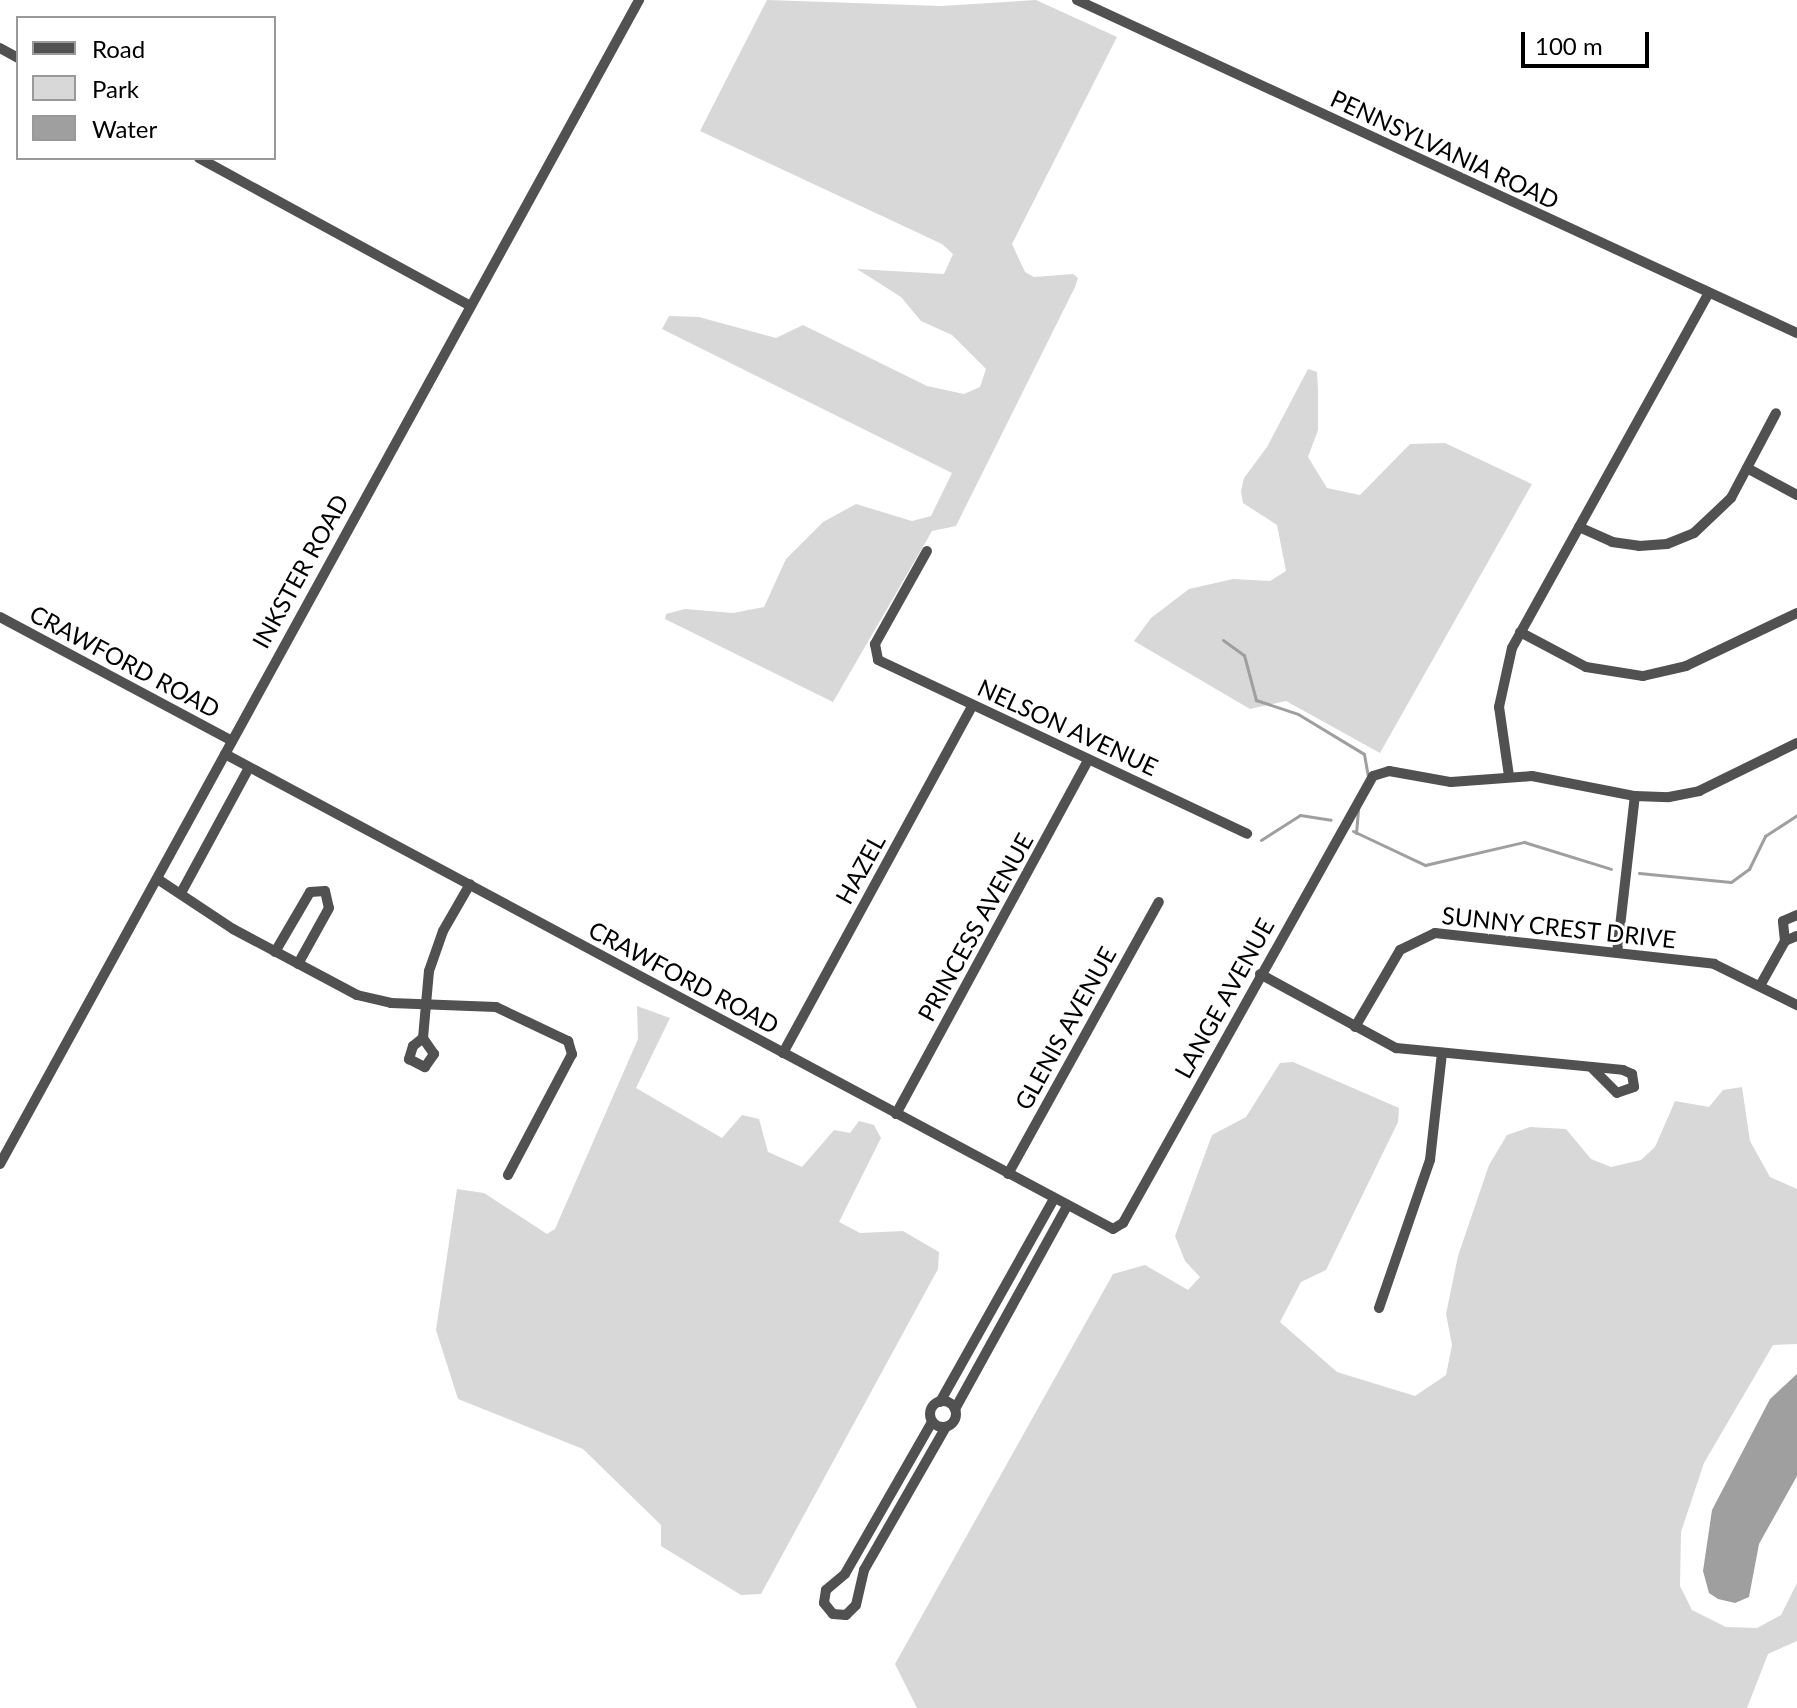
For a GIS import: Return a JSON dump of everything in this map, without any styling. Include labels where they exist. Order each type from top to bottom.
[{"type":"street","name":"INKSTER ROAD","points":[[0,1164],[159,880],[469,305],[639,0]]},
{"type":"street","name":"PENNSYLVANIA ROAD","points":[[1077,0],[1797,333]]},
{"type":"street","points":[[203,160],[469,305]]},
{"type":"street","points":[[1709,293],[1520,632],[1503,674],[1502,732],[1509,776],[1557,778],[1635,796],[1669,797],[1699,791],[1797,743]]},
{"type":"street","points":[[1579,527],[1623,544],[1680,540],[1720,513],[1776,413]]},
{"type":"street","points":[[1747,468],[1797,495]]},
{"type":"street","name":"NELSON AVENUE","points":[[927,551],[875,644],[874,655],[884,664],[1247,834]]},
{"type":"street","points":[[1520,632],[1586,667],[1643,676],[1687,666],[1797,613]]},
{"type":"street","name":"CRAWFORD ROAD","points":[[0,617],[232,741]]},
{"type":"street","name":"HAZEL","points":[[783,1053],[973,705]]},
{"type":"street","name":"CRAWFORD ROAD","points":[[225,754],[1107,1228],[1123,1223]]},
{"type":"street","name":"PRINCESS AVENUE","points":[[896,1114],[1088,760]]},
{"type":"street","points":[[181,893],[249,768]]},
{"type":"street","name":"LANGE AVENUE","points":[[1123,1223],[1360,793],[1373,776],[1389,771],[1437,782],[1509,776]]},
{"type":"street","points":[[1617,953],[1635,796]]},
{"type":"street","points":[[159,880],[275,952],[367,998],[508,1010],[572,1047],[508,1175]]},
{"type":"street","points":[[423,1038],[436,947],[470,884]]},
{"type":"street","points":[[275,952],[310,892],[325,891],[331,904],[298,964]]},
{"type":"street","name":"GLENIS AVENUE","points":[[1008,1174],[1159,902]]},
{"type":"street","points":[[1761,984],[1785,941],[1783,921],[1797,915]]},
{"type":"street","name":"SUNNY CREST DRIVE","points":[[1355,1027],[1394,957],[1423,935],[1723,966],[1797,1005]]},
{"type":"street","points":[[1785,941],[1797,936]]},
{"type":"street","points":[[1260,974],[1396,1048],[1592,1068]]},
{"type":"street","points":[[1379,1308],[1430,1160],[1442,1053]]},
{"type":"street","points":[[1054,1199],[940,1402],[932,1407],[932,1422],[852,1564],[824,1594],[833,1614],[842,1616],[854,1609],[864,1570],[946,1427],[954,1422],[955,1409],[1067,1206]]},
{"type":"street","points":[[996,1304],[1009,1311]]},
{"type":"street","points":[[940,1402],[955,1409]]},
{"type":"street","points":[[932,1422],[946,1427]]},
{"type":"street","points":[[889,1495],[902,1502]]},
{"type":"street","points":[[852,1564],[864,1570]]},
{"type":"green space","points":[[767,0],[941,6],[1036,0],[1117,37],[1012,244],[1025,272],[1034,277],[1073,274],[1078,278],[1075,287],[956,526],[932,531],[833,702],[665,619],[666,614],[685,609],[733,613],[764,607],[786,559],[823,522],[856,504],[912,521],[931,516],[952,473],[662,329],[669,316],[699,317],[776,338],[803,325],[927,386],[964,394],[980,387],[986,369],[952,335],[921,321],[901,297],[857,269],[944,274],[953,254],[942,244],[700,131]]},
{"type":"green space","points":[[1308,369],[1317,372],[1318,430],[1308,457],[1327,488],[1360,495],[1410,444],[1445,443],[1532,484],[1380,753],[1286,701],[1250,709],[1134,641],[1151,618],[1189,589],[1233,579],[1270,581],[1286,571],[1277,525],[1243,503],[1241,491],[1244,478],[1267,447]]},
{"type":"green space","points":[[637,1006],[670,1018],[636,1088],[722,1138],[742,1115],[759,1119],[768,1152],[802,1167],[834,1130],[850,1133],[859,1121],[874,1125],[881,1138],[839,1222],[860,1233],[903,1231],[939,1252],[938,1269],[761,1594],[741,1595],[661,1546],[661,1525],[583,1449],[458,1399],[436,1330],[457,1189],[484,1193],[547,1234],[555,1229],[638,1039]]},
{"type":"green space","points":[[1293,1062],[1399,1108],[1398,1122],[1326,1270],[1301,1282],[1280,1322],[1337,1372],[1415,1396],[1446,1375],[1452,1345],[1446,1314],[1458,1256],[1489,1165],[1507,1135],[1530,1127],[1566,1129],[1591,1159],[1611,1167],[1641,1160],[1655,1147],[1675,1101],[1709,1107],[1723,1090],[1742,1087],[1750,1141],[1770,1177],[1797,1189],[1797,1344],[1773,1345],[1704,1463],[1681,1532],[1680,1586],[1692,1610],[1726,1627],[1757,1628],[1781,1615],[1797,1583],[1797,1641],[1768,1654],[1747,1708],[917,1708],[895,1664],[1113,1274],[1145,1265],[1188,1290],[1200,1277],[1185,1261],[1175,1236],[1212,1135],[1246,1117],[1280,1063]]},
{"type":"water","points":[[1797,1374],[1797,1476],[1759,1544],[1749,1597],[1735,1603],[1718,1599],[1709,1593],[1703,1571],[1712,1510],[1770,1399]]},
{"type":"waterway","points":[[1223,640],[1244,655],[1256,700],[1298,714],[1364,754],[1368,776]]},
{"type":"waterway","points":[[1356,833],[1358,810]]},
{"type":"waterway","points":[[1261,840],[1300,815],[1331,820]]},
{"type":"waterway","points":[[1639,873],[1731,882],[1749,869],[1765,836],[1797,815]]},
{"type":"waterway","points":[[1353,831],[1425,865],[1524,842],[1611,869]]}]
